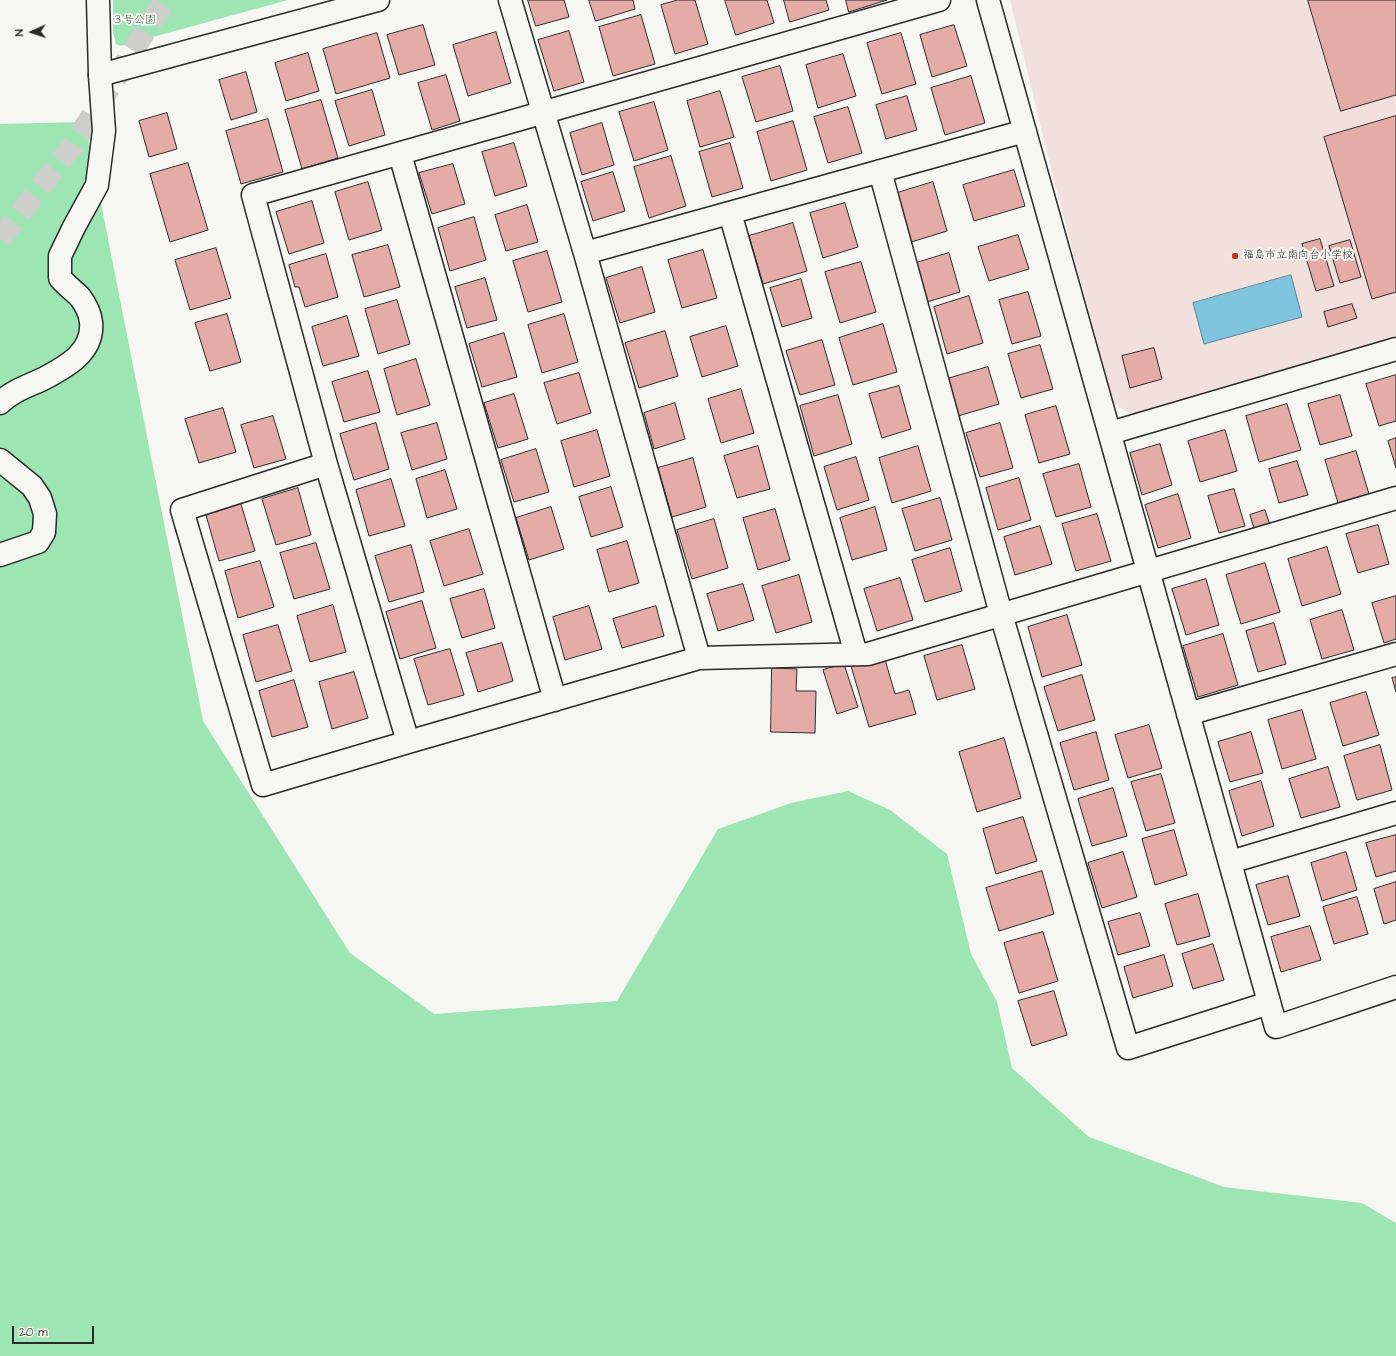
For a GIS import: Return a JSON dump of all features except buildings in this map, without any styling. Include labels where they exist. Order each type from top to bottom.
[{"type":"street","points":[[0,403],[7,396],[71,363],[87,347],[92,332],[90,314],[80,298],[60,278],[60,256],[96,185],[104,131],[100,75],[98,0]]},
{"type":"street","points":[[100,75],[378,0]]},
{"type":"street","points":[[510,0],[585,253],[699,658]]},
{"type":"street","points":[[408,742],[326,464],[253,195],[939,0]]},
{"type":"street","points":[[988,0],[1276,1027],[1396,987]]},
{"type":"street","points":[[585,253],[1025,131]]},
{"type":"street","points":[[400,154],[555,700]]},
{"type":"street","points":[[880,171],[1001,614],[1128,1048],[1269,1004]]},
{"type":"street","points":[[730,213],[856,654]]},
{"type":"street","points":[[1110,433],[1396,349]]},
{"type":"street","points":[[0,460],[32,486],[40,498],[45,514],[44,532],[38,542],[0,555]]},
{"type":"street","points":[[326,464],[182,510],[263,785],[699,658],[868,654],[1396,498]]},
{"type":"street","points":[[1188,714],[1396,654]]},
{"type":"street","points":[[1230,862],[1396,813]]},
{"type":"shaded area","name":"福島市立南向台小学校","points":[[1010,0],[1396,0],[1396,339],[1131,414],[1113,403],[1052,173]]},
{"type":"green space","name":"３号公園","points":[[113,0],[288,0],[120,46],[116,44],[113,32]]},
{"type":"green space","points":[[85,122],[203,721],[350,953],[434,1014],[617,1001],[718,829],[791,803],[848,791],[890,810],[947,854],[971,954],[997,1002],[1012,1068],[1089,1137],[1224,1187],[1362,1203],[1396,1223],[1396,1356],[0,1356],[0,124]]},
{"type":"water","points":[[1291,275],[1302,317],[1204,344],[1193,303]]},
{"type":"tunnel","points":[[0,239],[74,144],[165,0]]},
{"type":"place","name":"福島市立南向台小学校","points":[[1235,256]]}]
